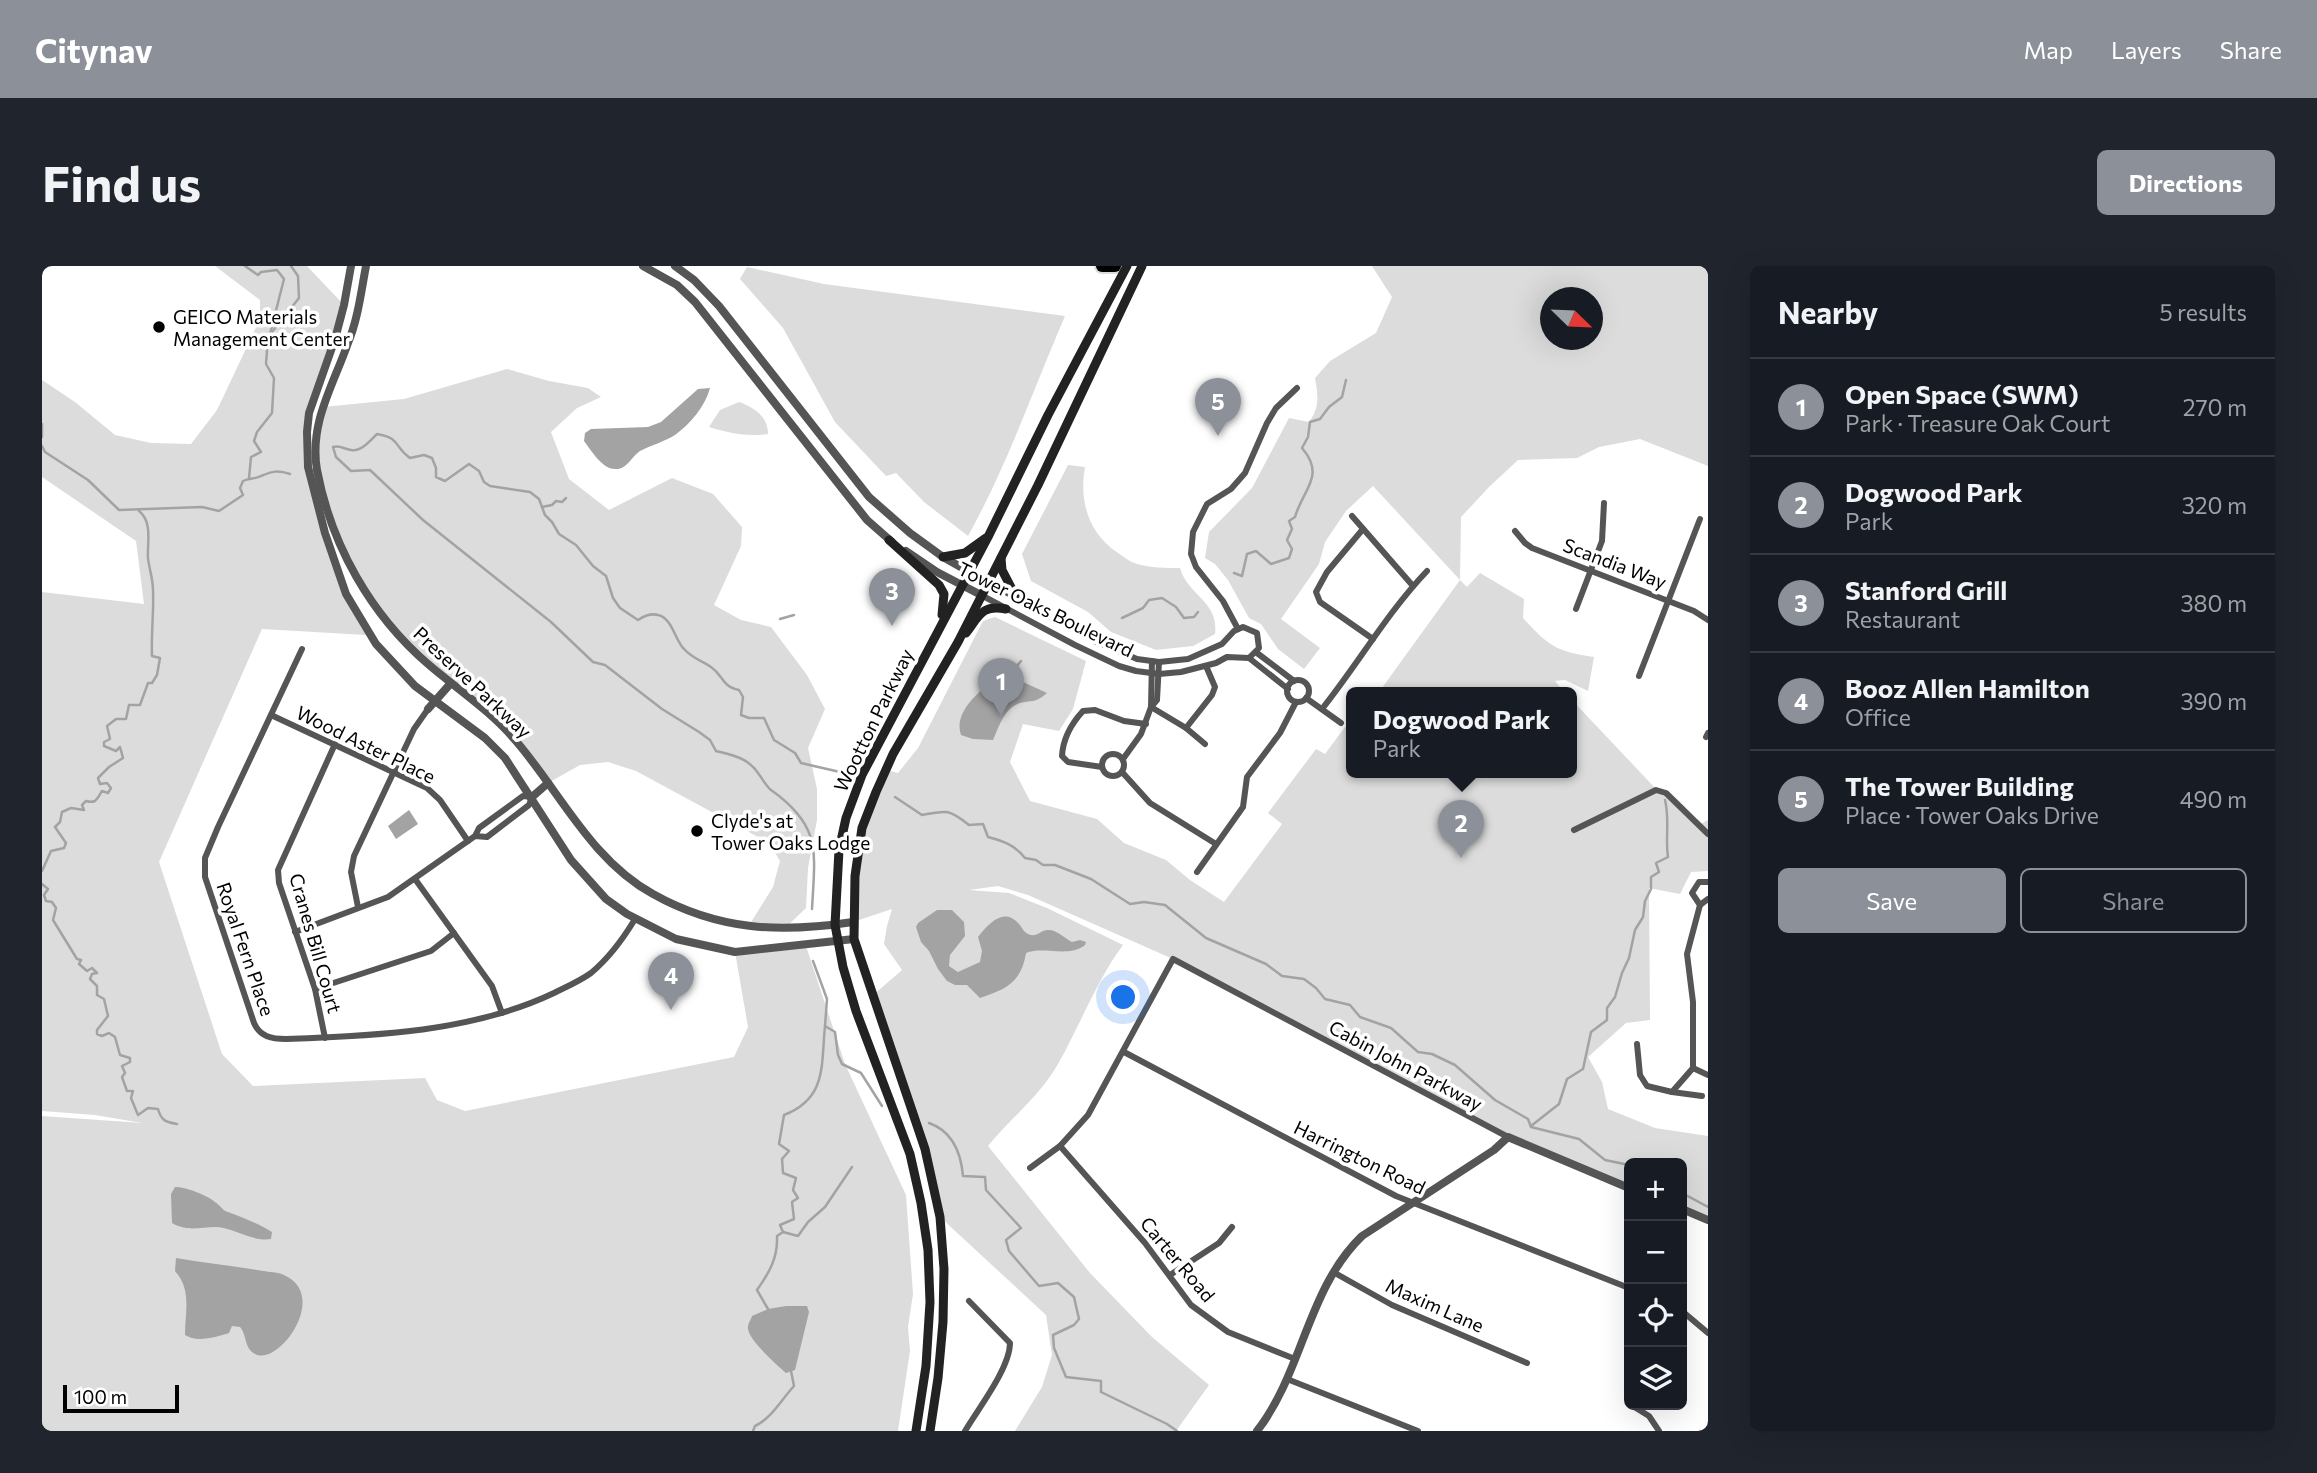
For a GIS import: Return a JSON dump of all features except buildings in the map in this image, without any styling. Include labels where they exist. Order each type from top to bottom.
[{"type":"highway","points":[[1102,266],[1115,266]]},
{"type":"main road","name":"Wootton Parkway","points":[[916,1431],[926,1366],[930,1302],[928,1250],[922,1203],[897,1116],[856,1011],[839,943],[835,925],[839,850],[846,818],[862,775],[1127,266]]},
{"type":"main road","name":"Wootton Parkway","points":[[930,1431],[939,1378],[943,1322],[944,1269],[940,1217],[925,1149],[854,939],[855,876],[862,828],[893,754],[958,642],[1065,429],[1142,266]]},
{"type":"main road","points":[[943,557],[963,554],[988,537]]},
{"type":"main road","points":[[888,540],[939,585],[945,601],[941,622]]},
{"type":"main road","points":[[1001,556],[1002,570],[1015,595]]},
{"type":"main road","points":[[958,642],[986,610],[993,607],[1006,609]]},
{"type":"street","name":"Preserve Parkway","points":[[351,266],[335,339],[315,393],[307,432],[311,483],[336,564],[346,594],[376,644],[431,706],[485,738],[505,758],[571,860],[606,899],[635,919],[676,939],[736,952],[839,943],[854,939]]},
{"type":"street","name":"Preserve Parkway","points":[[366,266],[349,342],[315,433],[317,468],[334,530],[347,560],[372,602],[425,662],[515,739],[605,856],[656,896],[697,914],[748,928],[784,929],[853,922]]},
{"type":"street","name":"Tower Oaks Boulevard","points":[[643,266],[677,285],[695,302],[867,520],[888,540],[937,572],[1119,666],[1150,673],[1181,673],[1227,657],[1249,658],[1257,653]]},
{"type":"street","name":"Tower Oaks Boulevard","points":[[675,266],[694,280],[719,306],[869,497],[910,533],[943,557],[1097,642],[1137,659],[1188,659],[1222,644],[1238,629]]},
{"type":"street","points":[[1197,872],[1243,807],[1247,777],[1280,733],[1296,702],[1306,698],[1309,690],[1307,685],[1294,681],[1257,653],[1260,643],[1257,633],[1248,628],[1238,629],[1223,601],[1196,568],[1191,554],[1193,532],[1207,504],[1231,489],[1245,473],[1276,408],[1297,388]]},
{"type":"street","points":[[1576,609],[1602,541],[1604,503]]},
{"type":"street","points":[[1352,516],[1413,586]]},
{"type":"street","points":[[1639,676],[1700,519]]},
{"type":"street","points":[[1363,529],[1332,566],[1316,592],[1320,602],[1373,639]]},
{"type":"street","name":"Scandia Way","points":[[1515,531],[1532,548],[1694,611],[1708,620]]},
{"type":"street","points":[[336,564],[347,560]]},
{"type":"street","points":[[1322,709],[1427,571]]},
{"type":"street","name":"Royal Fern Place","points":[[302,649],[205,858],[205,877],[256,1029],[270,1038],[325,1038],[411,1032],[502,1013],[537,1001],[589,975],[624,937],[635,919]]},
{"type":"street","points":[[1249,658],[1288,689],[1289,696],[1296,702]]},
{"type":"street","points":[[1123,759],[1146,724],[1151,707],[1150,673],[1156,661]]},
{"type":"street","points":[[1151,707],[1157,700],[1159,674],[1156,661]]},
{"type":"street","points":[[1186,728],[1212,695],[1215,687],[1206,666]]},
{"type":"street","points":[[1288,689],[1294,681]]},
{"type":"street","points":[[358,907],[351,872],[355,856],[414,729],[451,683]]},
{"type":"street","points":[[1306,698],[1341,723]]},
{"type":"street","points":[[1151,707],[1186,728],[1205,744]]},
{"type":"street","points":[[1102,766],[1069,762],[1062,756],[1063,743],[1083,711],[1095,710],[1124,721],[1146,724]]},
{"type":"street","name":"Wood Aster Place","points":[[271,715],[427,788],[472,839]]},
{"type":"street","name":"Cranes Bill Court","points":[[325,1038],[315,989],[279,883],[278,870],[335,744]]},
{"type":"street","points":[[1115,754],[1123,759],[1125,768],[1118,776],[1105,773],[1102,766],[1108,755],[1115,754]]},
{"type":"street","points":[[1122,772],[1150,803],[1216,844]]},
{"type":"street","points":[[472,839],[487,837],[528,806],[532,797],[548,783]]},
{"type":"street","points":[[1574,830],[1656,790],[1665,793],[1708,834]]},
{"type":"street","points":[[295,932],[388,897],[472,839],[479,828],[523,796],[532,797]]},
{"type":"street","points":[[415,878],[492,986],[502,1013]]},
{"type":"street","points":[[1700,905],[1692,893],[1693,888],[1699,882],[1708,882]]},
{"type":"street","points":[[1672,1092],[1693,1068],[1693,1002],[1686,962],[1700,905],[1708,899]]},
{"type":"street","points":[[315,989],[431,951],[454,933]]},
{"type":"street","name":"Cabin John Parkway","points":[[1124,1052],[1173,959],[1508,1137],[1624,1186]]},
{"type":"street","points":[[1637,1044],[1640,1075],[1647,1086],[1702,1096]]},
{"type":"street","points":[[1030,1168],[1060,1146],[1088,1115],[1124,1052]]},
{"type":"street","name":"Harrington Road","points":[[1124,1052],[1396,1196],[1624,1286]]},
{"type":"street","points":[[1693,1068],[1708,1074]]},
{"type":"street","points":[[1257,1431],[1269,1416],[1287,1379],[1323,1290],[1348,1250],[1362,1237],[1413,1202],[1494,1150],[1508,1137]]},
{"type":"street","name":"Carter Road","points":[[1060,1146],[1145,1243],[1191,1305],[1216,1325],[1295,1359]]},
{"type":"street","points":[[1687,1211],[1708,1220]]},
{"type":"street","points":[[1170,1275],[1219,1243],[1232,1227]]},
{"type":"street","name":"Maxim Lane","points":[[1333,1272],[1392,1305],[1527,1363]]},
{"type":"street","points":[[965,1431],[1010,1351],[1010,1343],[969,1301]]},
{"type":"street","points":[[1687,1315],[1708,1333]]},
{"type":"street","points":[[1287,1379],[1419,1431]]},
{"type":"street","points":[[1640,1410],[1649,1416],[1659,1431]]},
{"type":"shaded area","points":[[215,266],[307,266],[344,305],[309,413],[308,467],[325,533],[366,635],[262,629],[159,862],[222,1054],[253,1086],[425,1078],[437,1100],[465,1111],[734,1057],[748,1027],[735,952],[806,946],[845,1064],[906,1195],[913,1294],[908,1327],[910,1351],[898,1431],[42,1431],[42,1116],[142,1123],[95,1115],[42,1111],[42,592],[144,604],[136,541],[42,477],[42,380],[75,402],[115,435],[151,443],[191,444],[217,410],[260,319],[260,300]]},
{"type":"shaded area","points":[[1372,266],[1708,266],[1708,466],[1640,439],[1599,447],[1577,458],[1518,460],[1461,517],[1460,580],[1373,486],[1346,511],[1325,542],[1319,564],[1281,619],[1320,648],[1304,669],[1278,649],[1261,624],[1249,618],[1228,580],[1215,564],[1205,558],[1209,532],[1252,488],[1289,418],[1309,422],[1317,401],[1315,378],[1330,361],[1376,333],[1392,297]]},
{"type":"shaded area","points":[[747,267],[824,284],[1065,316],[1007,455],[968,536],[924,502],[896,473],[886,476],[835,422],[783,328],[740,279]]},
{"type":"shaded area","points":[[507,369],[588,388],[601,397],[577,408],[551,432],[569,479],[609,510],[672,478],[713,494],[742,527],[741,546],[714,605],[741,620],[771,627],[807,675],[825,709],[808,748],[817,789],[817,820],[808,868],[806,908],[784,929],[748,927],[773,887],[780,861],[769,843],[636,771],[608,762],[580,765],[548,783],[515,739],[386,620],[347,560],[317,469],[323,407],[404,399]]},
{"type":"shaded area","points":[[710,388],[701,408],[686,426],[675,435],[640,451],[619,469],[606,466],[584,441],[585,433],[591,429],[648,427],[661,422],[698,389]]},
{"type":"shaded area","points":[[739,402],[763,417],[768,434],[738,434],[709,427],[720,410]]},
{"type":"shaded area","points":[[1068,465],[1085,467],[1085,504],[1099,536],[1134,563],[1180,568],[1189,585],[1208,606],[1215,623],[1215,634],[1193,646],[1156,650],[1111,632],[1088,612],[1031,581],[1022,554]]},
{"type":"shaded area","points":[[1480,573],[1524,599],[1523,618],[1547,641],[1562,650],[1594,657],[1588,691],[1565,680],[1555,681],[1560,687],[1383,687],[1460,580],[1467,587]]},
{"type":"shaded area","points":[[995,617],[1086,661],[1073,709],[1059,731],[1023,724],[1010,762],[1030,801],[1097,819],[1124,843],[1166,860],[1190,880],[1224,902],[1282,824],[1268,813],[1316,749],[1325,754],[1345,727],[1346,778],[1577,778],[1577,705],[1656,789],[1666,793],[1699,825],[1708,820],[1708,871],[1691,872],[1680,894],[1649,888],[1650,1020],[1626,1023],[1588,1057],[1602,1082],[1608,1109],[1655,1128],[1708,1136],[1708,1220],[1687,1211],[1687,1158],[1624,1158],[1624,1186],[1548,1155],[1173,959],[1028,895],[998,886],[969,890],[1009,893],[1047,908],[1123,945],[1105,972],[1050,1076],[988,1146],[1090,1273],[1152,1337],[1209,1385],[1176,1431],[1015,1431],[1042,1387],[1052,1355],[1046,1315],[940,1217],[925,1149],[872,996],[902,970],[884,944],[892,909],[853,922],[862,828],[886,770],[898,773],[918,748],[983,621]]},
{"type":"shaded area","points":[[1006,674],[1047,693],[1037,700],[1014,705],[1003,718],[993,740],[961,735],[961,716],[966,707],[989,684]]},
{"type":"shaded area","points":[[409,810],[418,824],[396,839],[388,826]]},
{"type":"shaded area","points":[[937,910],[952,910],[964,922],[965,936],[950,955],[949,966],[958,972],[980,962],[982,951],[978,937],[991,922],[1002,917],[1013,919],[1031,935],[1050,930],[1072,942],[1086,942],[1079,949],[1072,951],[1026,953],[1020,971],[1011,983],[980,998],[967,985],[955,985],[947,981],[921,942],[916,927],[918,923]]},
{"type":"shaded area","points":[[175,1187],[202,1194],[226,1211],[272,1232],[271,1239],[257,1239],[223,1228],[188,1228],[172,1223],[171,1194]]},
{"type":"shaded area","points":[[176,1258],[284,1275],[297,1285],[302,1298],[296,1327],[276,1350],[265,1355],[251,1351],[240,1327],[232,1326],[229,1333],[207,1338],[195,1339],[185,1335],[186,1294],[175,1271]]},
{"type":"shaded area","points":[[807,1306],[809,1312],[795,1370],[786,1373],[752,1338],[748,1327],[752,1316],[768,1309]]},
{"type":"waterway","points":[[245,266],[258,275],[261,272],[277,270],[284,279],[270,334]]},
{"type":"waterway","points":[[249,478],[251,457],[261,452],[254,441],[257,432],[272,413],[274,378],[266,364],[268,337],[299,298],[298,276],[291,266]]},
{"type":"waterway","points":[[1234,573],[1242,576],[1247,554],[1256,551],[1271,564],[1289,558],[1292,549],[1287,540],[1292,529],[1289,521],[1295,517],[1312,475],[1309,458],[1302,448],[1308,437],[1310,422],[1320,419],[1329,407],[1342,397],[1346,380]]},
{"type":"waterway","points":[[42,424],[42,437]]},
{"type":"waterway","points":[[812,909],[814,856],[807,828],[788,803],[769,788],[750,764],[716,751],[710,740],[699,732],[662,709],[605,665],[593,662],[551,622],[423,520],[370,470],[351,471],[336,457],[333,447],[355,450],[377,434],[394,440],[410,458],[424,455],[432,458],[436,477],[445,481],[469,464],[479,471],[484,482],[490,486],[530,492],[539,499],[545,515],[559,534],[576,545],[593,566],[606,576],[613,598],[620,608],[638,620],[655,614],[663,617],[687,652],[715,670],[729,686],[739,690],[743,697],[741,715],[764,718],[774,740],[795,753],[801,763],[840,772]]},
{"type":"waterway","points":[[42,446],[45,452],[88,480],[119,510],[202,507],[219,511],[243,495],[240,488],[243,481],[275,472],[290,474]]},
{"type":"waterway","points":[[542,507],[552,505],[556,501],[562,502],[566,498]]},
{"type":"waterway","points":[[42,871],[51,851],[64,848],[66,843],[55,827],[60,822],[62,812],[71,808],[84,810],[82,805],[86,801],[94,801],[102,791],[108,793],[111,788],[107,783],[100,784],[98,778],[123,758],[120,747],[116,751],[104,746],[104,742],[110,739],[107,726],[116,719],[126,719],[129,705],[140,705],[148,683],[152,683],[157,675],[160,658],[152,656],[153,590],[148,558],[148,527],[139,511]]},
{"type":"waterway","points":[[1122,618],[1143,608],[1149,600],[1162,598],[1176,607],[1184,618],[1194,617],[1198,612]]},
{"type":"waterway","points":[[780,619],[794,615]]},
{"type":"waterway","points":[[1011,677],[1011,673],[1021,661]]},
{"type":"waterway","points":[[895,797],[922,815],[947,812],[969,825],[983,824],[988,837],[1008,844],[1025,858],[1036,860],[1043,865],[1055,865],[1091,879],[1130,904],[1144,902],[1165,905],[1206,938],[1266,964],[1282,976],[1304,979],[1325,999],[1350,1005],[1360,1017],[1391,1028],[1418,1052],[1432,1054],[1455,1065],[1495,1100],[1528,1119],[1531,1127],[1579,1139],[1605,1160],[1624,1164]]},
{"type":"waterway","points":[[1531,1126],[1559,1104],[1567,1079],[1583,1069],[1591,1032],[1607,1020],[1607,1008],[1615,997],[1629,958],[1635,930],[1643,917],[1645,901],[1651,889],[1651,877],[1659,872],[1656,863],[1668,857],[1665,800]]},
{"type":"waterway","points":[[42,884],[48,889],[44,895],[46,901],[52,902],[56,908],[53,920],[77,959],[81,960],[79,964],[87,971],[92,968],[97,973],[92,974],[90,979],[97,986],[97,995],[104,999],[108,1016],[97,1034],[102,1036],[109,1033],[115,1037],[120,1055],[130,1058],[130,1062],[122,1066],[125,1073],[122,1077],[127,1091],[133,1091],[131,1098],[138,1115],[148,1108],[158,1109],[164,1120],[177,1124]]},
{"type":"waterway","points":[[813,961],[827,999],[825,1026],[835,1032],[842,1064],[861,1073],[882,1106]]},
{"type":"waterway","points":[[768,1309],[757,1290],[774,1258],[777,1236],[783,1232],[780,1225],[794,1219],[792,1202],[798,1198],[793,1190],[796,1178],[783,1173],[782,1159],[789,1151],[779,1144],[784,1115],[808,1100],[815,1090],[822,1067],[825,1026]]},
{"type":"waterway","points":[[929,1123],[944,1131],[954,1144],[963,1176],[985,1177],[986,1190],[1021,1228],[1006,1240],[1009,1251],[1039,1286],[1058,1283],[1074,1297],[1079,1319],[1074,1325],[1053,1335],[1054,1348],[1066,1377],[1101,1381],[1101,1392],[1177,1431]]},
{"type":"waterway","points":[[783,1232],[798,1236],[808,1222],[825,1207],[852,1167]]},
{"type":"waterway","points":[[1687,1196],[1708,1207]]},
{"type":"waterway","points":[[753,1431],[794,1386],[791,1371]]},
{"type":"place","name":"GEICO Materials Management Center","points":[[159,327]]},
{"type":"place","name":"The Tower Building","points":[[1218,436]]},
{"type":"place","name":"Stanford Grill","points":[[892,626]]},
{"type":"place","name":"Open Space (SWM)","points":[[1001,716]]},
{"type":"place","name":"Clyde's at Tower Oaks Lodge","points":[[697,831]]},
{"type":"place","name":"Dogwood Park","points":[[1461,858]]},
{"type":"place","name":"Booz Allen Hamilton","points":[[671,1010]]}]
